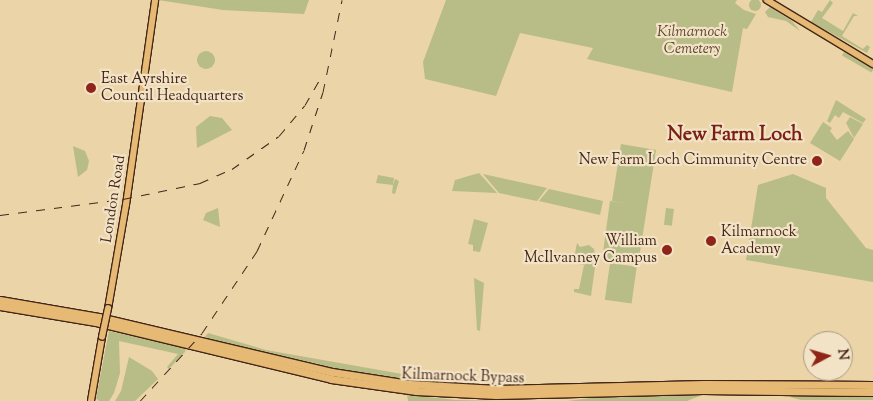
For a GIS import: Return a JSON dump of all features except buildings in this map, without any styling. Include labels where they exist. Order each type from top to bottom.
[{"type":"highway","name":"Kilmarnock Bypass","points":[[0,300],[99,317],[332,372],[408,384],[497,389],[704,384],[873,385]]},
{"type":"highway","name":"Kilmarnock Bypass","points":[[0,306],[96,322],[331,378],[416,391],[496,395],[703,390],[873,392]]},
{"type":"main road","name":"London Road","points":[[91,401],[126,205],[154,0]]},
{"type":"main road","points":[[767,0],[873,64]]},
{"type":"green space","points":[[755,-1],[761,5],[755,11],[749,5]]},
{"type":"green space","points":[[158,0],[309,0],[304,14],[223,10]]},
{"type":"green space","name":"Kilmarnock Cemetery","points":[[446,0],[737,0],[735,3],[744,10],[756,14],[747,29],[743,28],[732,92],[587,59],[593,48],[520,33],[496,96],[425,79],[423,62]]},
{"type":"green space","points":[[830,0],[833,3],[822,18],[843,31],[853,13],[858,16],[854,16],[842,36],[863,49],[867,45],[870,47],[867,53],[811,22],[818,10],[822,12]]},
{"type":"green space","points":[[770,7],[792,21],[800,31],[786,21],[768,17],[765,12]]},
{"type":"green space","points":[[206,51],[212,54],[215,60],[212,66],[206,69],[200,66],[197,60],[200,54]]},
{"type":"green space","points":[[844,52],[873,69],[871,72],[842,55]]},
{"type":"green space","points":[[836,100],[866,119],[863,123],[843,112],[839,118],[835,115],[830,123],[827,121]]},
{"type":"green space","points":[[210,116],[222,118],[232,130],[197,148],[196,127]]},
{"type":"green space","points":[[850,117],[863,124],[854,138],[846,123]]},
{"type":"green space","points":[[823,122],[832,128],[830,131],[837,140],[848,131],[854,139],[840,161],[810,143]]},
{"type":"green space","points":[[621,144],[656,150],[638,265],[602,260],[610,201],[628,204],[612,201]]},
{"type":"green space","points":[[73,146],[85,151],[89,161],[87,170],[78,177]]},
{"type":"green space","points":[[479,173],[497,193],[452,191],[455,180]]},
{"type":"green space","points":[[483,174],[547,188],[537,201],[499,193]]},
{"type":"green space","points":[[793,174],[826,188],[826,198],[866,248],[873,250],[873,282],[746,260],[758,185]]},
{"type":"green space","points":[[378,175],[394,178],[393,185],[376,183]]},
{"type":"green space","points":[[395,179],[399,181],[395,194],[392,193]]},
{"type":"green space","points":[[549,189],[603,201],[600,215],[539,201]]},
{"type":"green space","points":[[218,208],[220,227],[203,220],[206,213]]},
{"type":"green space","points":[[666,208],[674,209],[672,226],[664,225]]},
{"type":"green space","points":[[474,219],[488,223],[480,252],[473,251],[473,245],[468,244]]},
{"type":"green space","points":[[577,243],[580,247],[589,245],[594,249],[596,260],[591,296],[574,292],[574,289],[579,289],[584,265],[573,263]]},
{"type":"green space","points":[[610,263],[637,267],[632,303],[605,300]]},
{"type":"green space","points":[[474,278],[484,283],[480,331],[477,330]]},
{"type":"green space","points":[[109,331],[186,348],[185,352],[169,369],[167,367],[178,354],[119,341],[120,373],[114,393],[109,401],[99,401],[96,398]]},
{"type":"green space","points":[[208,333],[266,350],[402,374],[403,381],[331,370],[319,364],[224,344],[205,337]]},
{"type":"green space","points":[[129,357],[152,371],[158,379],[135,401],[115,401],[121,391]]},
{"type":"green space","points":[[407,395],[457,400],[500,401],[408,401]]},
{"type":"green space","points":[[702,395],[687,401],[568,401],[590,398]]},
{"type":"green space","points":[[794,395],[862,395],[873,397],[873,400],[801,400],[790,397]]},
{"type":"railway","points":[[140,401],[202,333],[257,251],[304,150],[323,92],[342,0]]},
{"type":"railway","points":[[0,215],[123,199],[200,183],[232,169],[279,136],[305,105],[322,76]]},
{"type":"place","name":"East Ayrshire Council Headquarters","points":[[91,88]]},
{"type":"place","name":"New Farm Loch Cimmunity Centre","points":[[817,161]]},
{"type":"place","name":"Kilmarnock Academy","points":[[711,241]]},
{"type":"place","name":"William McIlvanney Campus","points":[[667,250]]},
{"type":"district","name":"New Farm Loch","points":[[735,135]]}]
